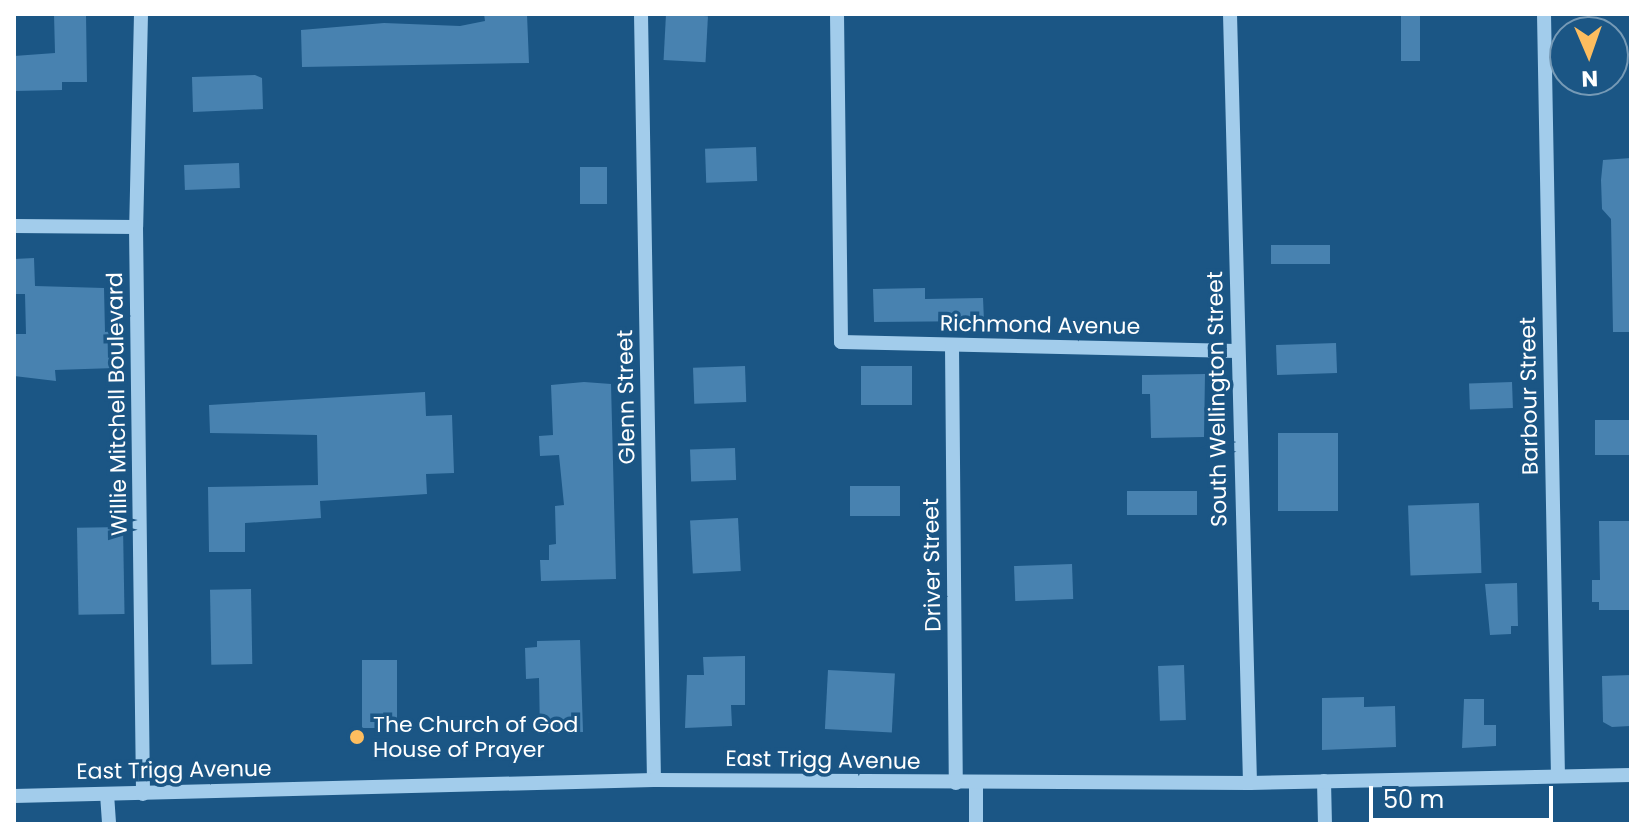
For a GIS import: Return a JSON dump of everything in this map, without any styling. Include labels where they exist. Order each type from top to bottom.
[{"type":"street","name":"Willie Mitchell Boulevard","points":[[141,14],[136,227],[143,794]]},
{"type":"street","name":"Glenn Street","points":[[641,14],[654,780]]},
{"type":"street","name":"Richmond Avenue","points":[[837,14],[841,342],[1237,351]]},
{"type":"street","name":"South Wellington Street","points":[[1230,14],[1250,783]]},
{"type":"street","name":"Barbour Street","points":[[1544,14],[1558,776]]},
{"type":"street","points":[[14,226],[136,227]]},
{"type":"street","name":"Driver Street","points":[[952,346],[956,783]]},
{"type":"street","name":"East Trigg Avenue","points":[[14,796],[654,780],[1250,783],[1631,775]]},
{"type":"street","points":[[1324,781],[1325,824]]},
{"type":"street","points":[[976,784],[976,824]]},
{"type":"street","points":[[107,794],[109,824]]},
{"type":"building","points":[[54,14],[86,14],[87,82],[62,82],[62,90],[14,91],[14,56],[55,53]]},
{"type":"building","points":[[484,14],[527,14],[529,63],[302,67],[301,30],[384,23],[460,26],[485,21]]},
{"type":"building","points":[[666,14],[708,16],[706,62],[664,60]]},
{"type":"building","points":[[1401,14],[1420,14],[1420,61],[1401,61]]},
{"type":"building","points":[[255,75],[262,78],[263,109],[193,112],[192,77]]},
{"type":"building","points":[[756,147],[757,181],[706,183],[705,149]]},
{"type":"building","points":[[1631,158],[1631,332],[1613,332],[1611,219],[1602,209],[1603,160]]},
{"type":"building","points":[[239,163],[240,188],[185,190],[184,165]]},
{"type":"building","points":[[580,167],[607,167],[607,204],[580,204]]},
{"type":"building","points":[[1271,245],[1330,245],[1330,264],[1271,264]]},
{"type":"building","points":[[34,258],[35,286],[104,288],[105,332],[114,331],[115,368],[55,370],[56,381],[14,376],[14,334],[26,334],[25,294],[14,294],[14,259]]},
{"type":"building","points":[[925,288],[925,299],[983,298],[984,321],[874,322],[873,289]]},
{"type":"building","points":[[1336,343],[1337,373],[1277,375],[1276,345]]},
{"type":"building","points":[[745,366],[746,402],[694,404],[693,368]]},
{"type":"building","points":[[861,366],[912,366],[912,405],[861,405]]},
{"type":"building","points":[[1205,374],[1204,437],[1151,438],[1150,394],[1142,394],[1142,375]]},
{"type":"building","points":[[584,382],[611,384],[616,579],[541,581],[540,560],[549,560],[549,545],[556,544],[555,506],[564,505],[559,455],[540,456],[539,436],[553,435],[551,385]]},
{"type":"building","points":[[1512,382],[1513,408],[1470,409],[1469,384]]},
{"type":"building","points":[[425,392],[426,416],[452,415],[454,473],[426,474],[427,494],[320,501],[321,518],[245,523],[245,552],[209,552],[208,487],[318,485],[317,435],[210,433],[209,405]]},
{"type":"building","points":[[1595,420],[1631,420],[1631,455],[1595,455]]},
{"type":"building","points":[[1278,433],[1338,433],[1338,511],[1278,511]]},
{"type":"building","points":[[735,448],[736,480],[691,482],[690,450]]},
{"type":"building","points":[[850,486],[900,486],[900,516],[850,516]]},
{"type":"building","points":[[1127,491],[1197,491],[1197,515],[1127,515]]},
{"type":"building","points":[[1479,503],[1481,573],[1410,575],[1408,505]]},
{"type":"building","points":[[738,518],[741,571],[693,573],[690,521]]},
{"type":"building","points":[[1599,521],[1631,521],[1631,610],[1599,610],[1599,602],[1592,602],[1592,580],[1600,580]]},
{"type":"building","points":[[123,527],[125,614],[79,615],[77,528]]},
{"type":"building","points":[[1072,564],[1073,599],[1015,601],[1014,566]]},
{"type":"building","points":[[1517,583],[1518,626],[1511,626],[1511,634],[1490,635],[1485,584]]},
{"type":"building","points":[[251,589],[252,664],[211,665],[210,590]]},
{"type":"building","points":[[580,640],[583,732],[540,733],[539,678],[526,679],[525,648],[537,647],[537,641]]},
{"type":"building","points":[[745,656],[745,705],[731,705],[732,726],[685,728],[687,675],[704,675],[703,657]]},
{"type":"building","points":[[362,660],[397,660],[397,728],[362,728]]},
{"type":"building","points":[[1184,665],[1186,720],[1160,721],[1158,666]]},
{"type":"building","points":[[828,670],[895,674],[892,732],[825,729]]},
{"type":"building","points":[[1631,675],[1630,726],[1612,727],[1603,722],[1602,676]]},
{"type":"building","points":[[1364,697],[1364,707],[1395,706],[1396,747],[1322,750],[1322,698]]},
{"type":"building","points":[[1464,699],[1484,699],[1484,725],[1496,725],[1496,746],[1462,748]]},
{"type":"place","name":"The Church of God House of Prayer","points":[[357,737]]}]
